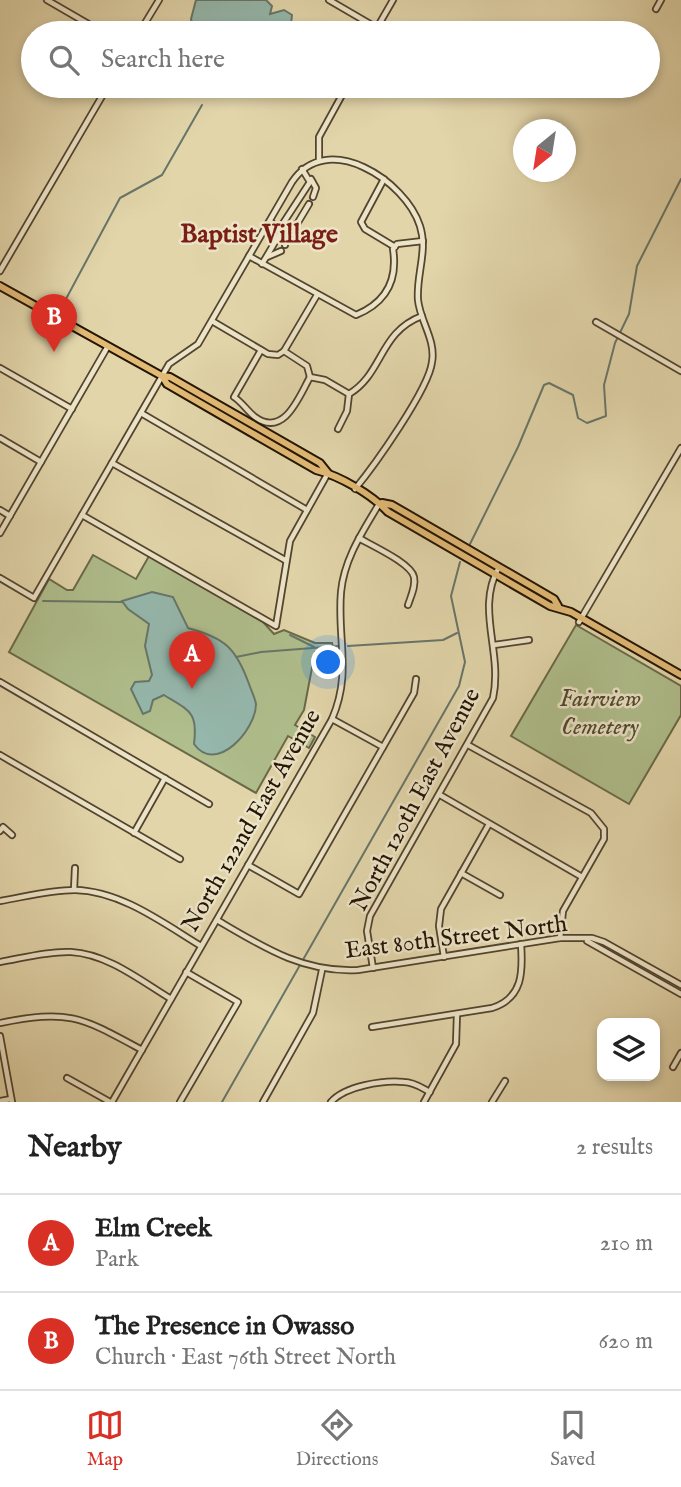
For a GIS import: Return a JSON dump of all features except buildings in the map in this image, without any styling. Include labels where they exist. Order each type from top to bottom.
[{"type":"main road","points":[[0,286],[162,376],[172,378],[320,463],[328,473],[380,503],[388,512],[554,599],[558,606],[581,620],[681,675]]},
{"type":"street","points":[[47,0],[83,21]]},
{"type":"street","points":[[146,21],[159,0]]},
{"type":"street","points":[[329,0],[360,21]]},
{"type":"street","points":[[381,21],[393,0]]},
{"type":"street","points":[[656,9],[661,0]]},
{"type":"street","points":[[0,271],[101,98]]},
{"type":"street","points":[[320,160],[318,136],[340,98]]},
{"type":"street","points":[[0,578],[34,598],[171,360],[198,344],[248,256],[303,169],[320,160],[341,160],[384,179],[401,191],[413,208],[423,242],[418,292],[422,316],[433,349],[429,373],[377,463],[355,489]]},
{"type":"street","points":[[303,169],[316,188],[313,197]]},
{"type":"street","points":[[262,264],[310,179]]},
{"type":"street","points":[[384,179],[361,222],[365,229],[395,247],[423,242]]},
{"type":"street","points":[[280,228],[296,224],[309,204]]},
{"type":"street","points":[[266,257],[283,248],[285,235],[270,221]]},
{"type":"street","points":[[248,256],[352,315],[372,308],[395,273],[395,247]]},
{"type":"street","points":[[212,321],[272,355],[285,351],[317,295]]},
{"type":"street","points":[[349,394],[361,387],[397,329],[422,316]]},
{"type":"street","points":[[596,322],[681,371]]},
{"type":"street","points":[[0,533],[108,346]]},
{"type":"street","points":[[261,350],[234,397],[263,421],[279,422],[289,414],[310,377],[309,368],[285,351]]},
{"type":"street","points":[[0,368],[72,409]]},
{"type":"street","points":[[310,377],[326,380],[349,394]]},
{"type":"street","points":[[338,429],[347,411],[349,394]]},
{"type":"street","points":[[141,413],[307,510]]},
{"type":"street","points":[[0,438],[41,462]]},
{"type":"street","points":[[581,620],[681,448]]},
{"type":"street","points":[[112,463],[285,560]]},
{"type":"street","points":[[82,514],[276,626],[290,541],[328,473]]},
{"type":"street","name":"North 122nd East Avenue","points":[[111,1102],[332,719],[344,683],[343,580],[359,538],[380,503]]},
{"type":"street","points":[[0,510],[10,516]]},
{"type":"street","points":[[359,538],[404,564],[413,573],[414,586],[408,605]]},
{"type":"street","name":"North 120th East Avenue","points":[[373,968],[367,931],[370,916],[493,698],[496,674],[487,596],[497,571]]},
{"type":"street","points":[[494,645],[528,640]]},
{"type":"street","points":[[248,865],[299,894],[414,693],[416,679]]},
{"type":"street","points":[[0,682],[209,804]]},
{"type":"street","points":[[332,719],[383,747]]},
{"type":"street","points":[[468,745],[591,813],[604,829],[604,839],[563,911],[560,938]]},
{"type":"street","points":[[0,755],[180,859]]},
{"type":"street","points":[[134,832],[165,778]]},
{"type":"street","points":[[440,795],[582,877]]},
{"type":"street","points":[[444,957],[439,915],[489,824]]},
{"type":"street","points":[[0,831],[4,827],[12,835]]},
{"type":"street","points":[[74,890],[75,868]]},
{"type":"street","points":[[461,873],[500,895]]},
{"type":"street","points":[[0,901],[74,890],[99,894],[122,901],[201,946]]},
{"type":"street","name":"East 80th Street North","points":[[216,920],[276,954],[322,970],[373,968],[560,938],[592,938],[681,985]]},
{"type":"street","name":"East 80th Street North","points":[[586,940],[681,994]]},
{"type":"street","points":[[372,1027],[492,1008],[511,998],[522,973],[521,944]]},
{"type":"street","points":[[0,962],[57,953],[82,954],[107,962],[171,999]]},
{"type":"street","points":[[263,1102],[313,1013],[322,970]]},
{"type":"street","points":[[180,1102],[238,1002],[187,972]]},
{"type":"street","points":[[424,1102],[457,1044],[457,1014]]},
{"type":"street","points":[[0,1023],[39,1016],[70,1016],[93,1023],[142,1050]]},
{"type":"street","points":[[0,1036],[11,1100],[0,1101]]},
{"type":"street","points":[[673,1067],[681,1053]]},
{"type":"street","points":[[67,1078],[111,1102]]},
{"type":"street","points":[[492,1102],[505,1081]]},
{"type":"street","points":[[331,1102],[348,1090],[400,1082],[415,1084],[430,1092]]},
{"type":"green space","points":[[93,555],[136,579],[149,556],[263,622],[274,634],[284,630],[315,643],[332,643],[334,651],[315,652],[304,710],[295,725],[315,737],[309,748],[288,736],[256,793],[9,652],[49,579],[67,590],[73,590]]},
{"type":"green space","name":"Fairview Cemetery","points":[[576,625],[681,686],[681,715],[629,804],[511,736]]},
{"type":"water","points":[[196,0],[266,0],[272,6],[270,14],[284,10],[292,15],[291,21],[191,19]]},
{"type":"water","points":[[152,592],[173,597],[188,628],[211,636],[228,646],[244,672],[256,704],[254,714],[242,736],[223,752],[203,752],[194,744],[195,725],[186,709],[164,695],[153,700],[150,711],[143,714],[131,689],[135,682],[149,681],[152,675],[145,646],[149,624],[128,609],[122,601]]},
{"type":"waterway","points":[[59,312],[120,198],[162,175],[202,105]]},
{"type":"waterway","points":[[470,544],[518,447],[544,385],[549,383],[573,395],[578,418],[587,423],[606,416],[604,385],[615,343],[629,314],[637,266],[681,179]]},
{"type":"waterway","points":[[222,1102],[459,686],[465,662],[451,596],[460,562]]},
{"type":"waterway","points":[[43,601],[122,602]]},
{"type":"waterway","points":[[348,646],[443,640],[457,633]]},
{"type":"waterway","points":[[290,635],[314,647]]},
{"type":"waterway","points":[[236,657],[261,652],[339,646]]},
{"type":"place","name":"The Presence in Owasso","points":[[54,352]]},
{"type":"place","name":"Elm Creek","points":[[192,689]]},
{"type":"district","name":"Baptist Village","points":[[259,234]]}]
